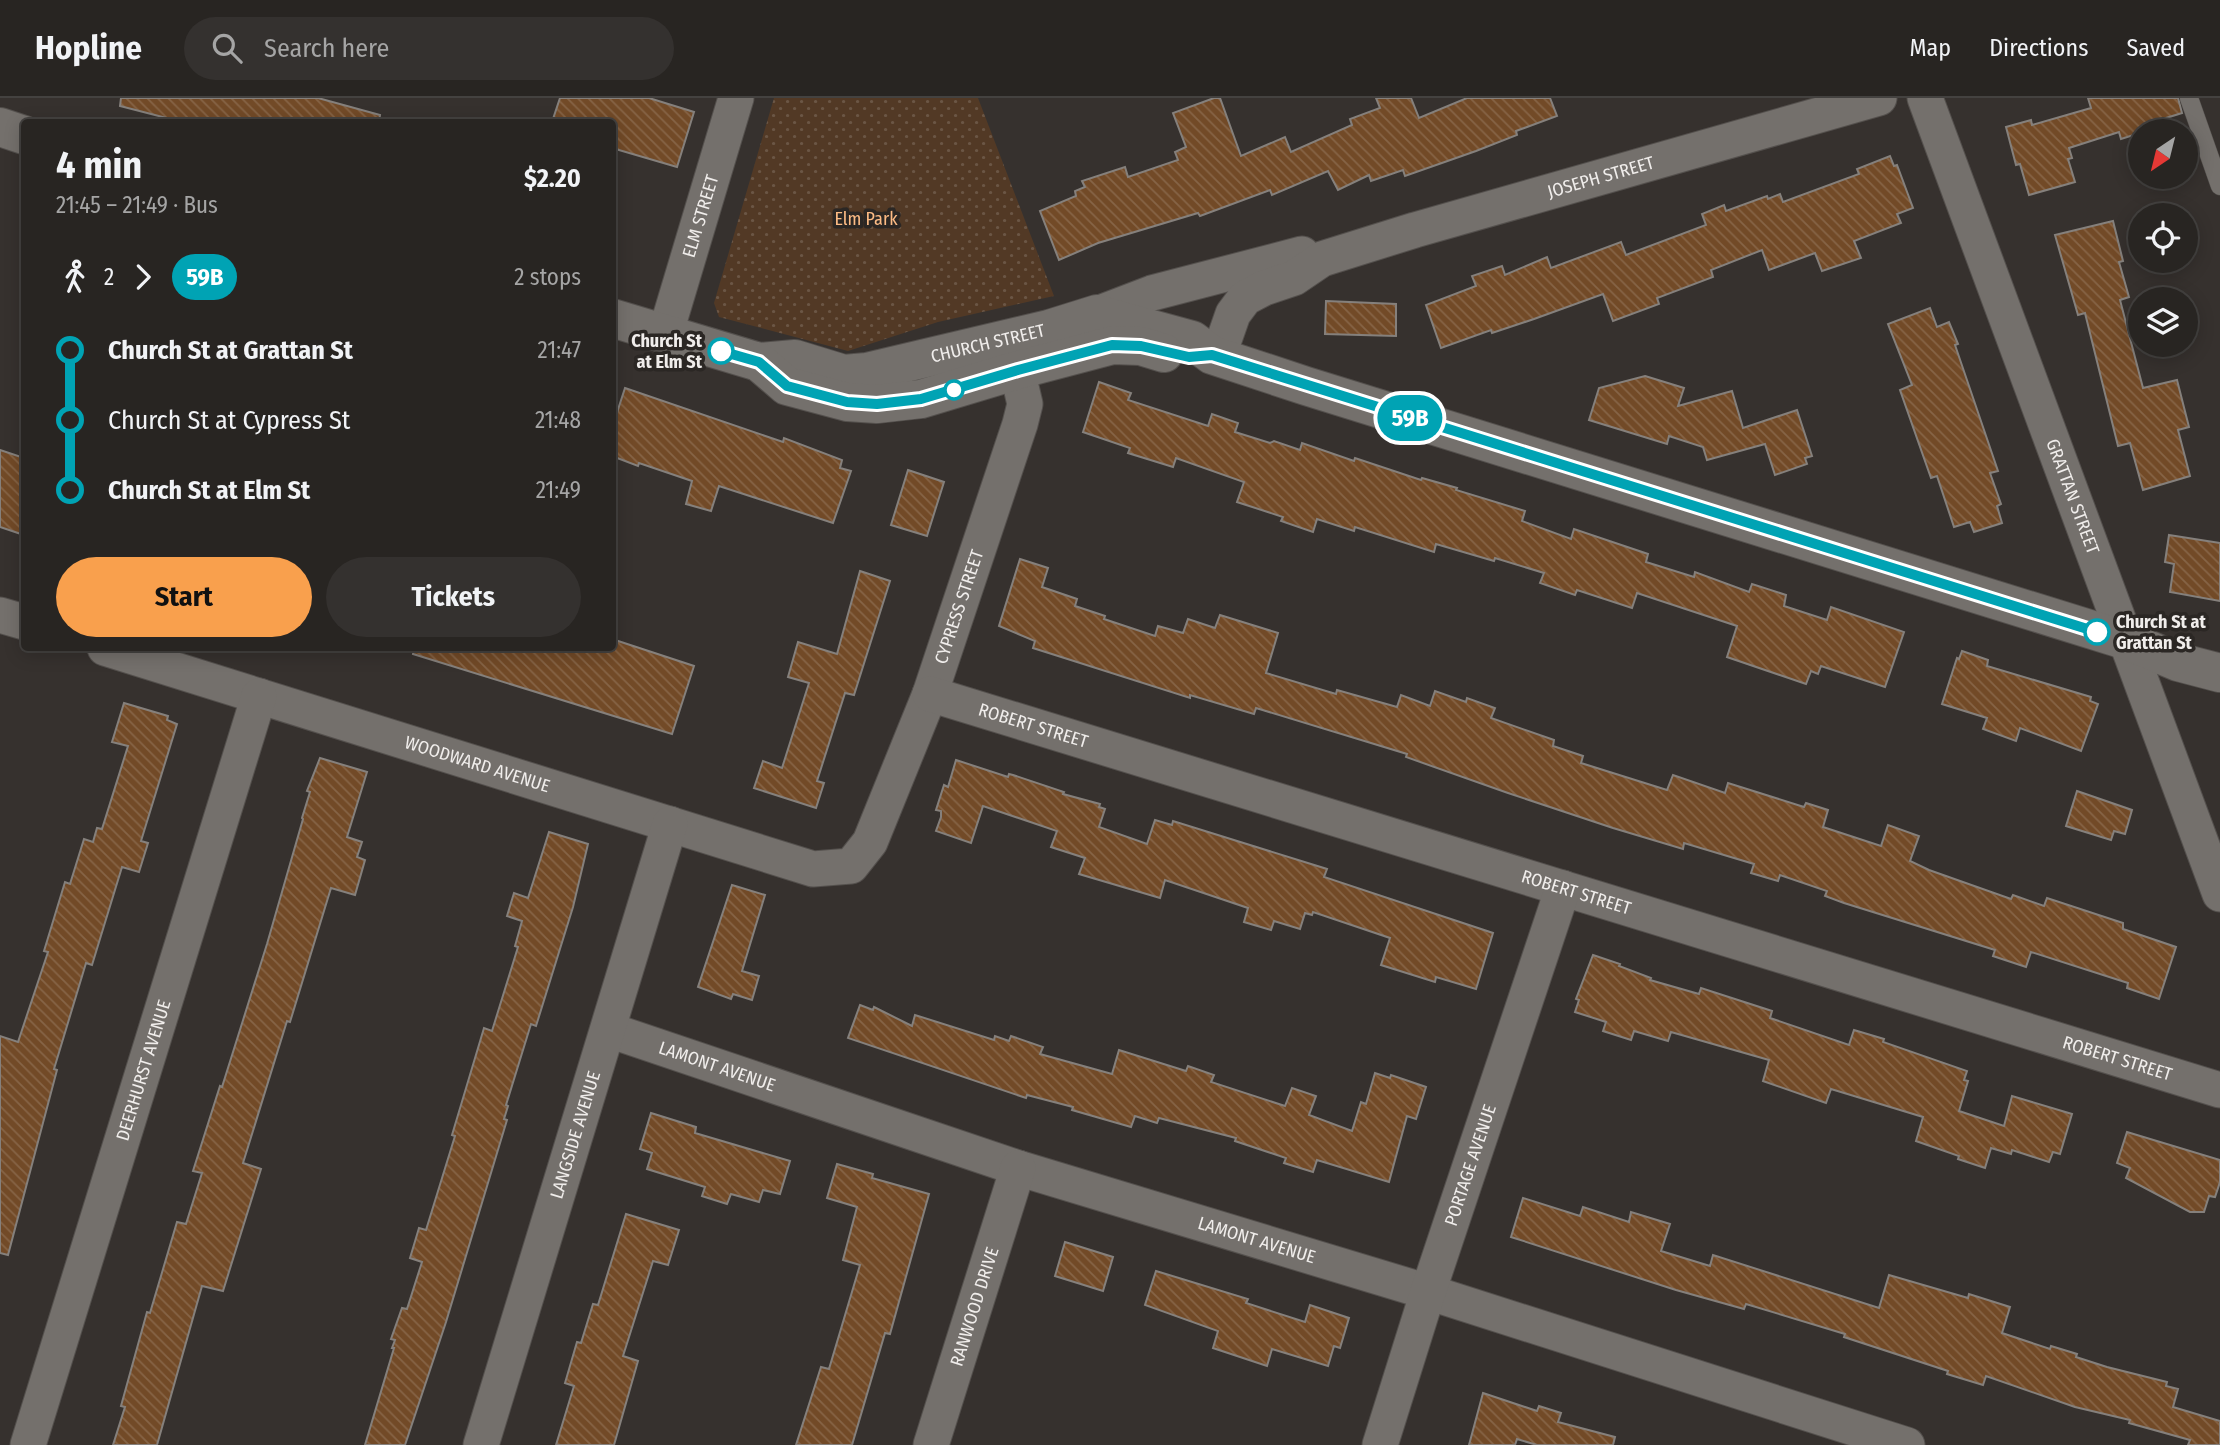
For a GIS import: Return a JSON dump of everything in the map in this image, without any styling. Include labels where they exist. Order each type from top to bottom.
[{"type":"street","name":"ELM STREET","points":[[665,335],[736,98]]},
{"type":"street","name":"JOSEPH STREET","points":[[1215,356],[1233,314],[1245,298],[1294,278],[1322,259],[1879,98]]},
{"type":"street","name":"GRATTAN STREET","points":[[1925,98],[2220,894]]},
{"type":"street","points":[[0,127],[21,134]]},
{"type":"street","name":"JOSEPH STREET","points":[[1097,314],[1152,293],[1300,253],[1322,259]]},
{"type":"street","name":"CHURCH STREET","points":[[616,319],[759,362],[787,386],[847,402],[877,404],[921,399],[1014,354],[1049,329],[1097,314],[1192,340],[1215,356],[2128,642],[2178,662],[2220,673]]},
{"type":"street","name":"CHURCH STREET","points":[[1014,354],[1112,345],[1141,346],[1189,357],[1215,356]]},
{"type":"street","name":"CYPRESS STREET","points":[[851,866],[870,842],[930,694],[1020,424],[1025,404],[1014,354]]},
{"type":"street","points":[[0,615],[21,621]]},
{"type":"street","name":"WOODWARD AVENUE","points":[[115,651],[813,869],[851,866]]},
{"type":"street","name":"ROBERT STREET","points":[[930,694],[2220,1090]]},
{"type":"street","name":"DEERHURST AVENUE","points":[[28,1445],[259,696]]},
{"type":"street","name":"LANGSIDE AVENUE","points":[[481,1445],[670,824]]},
{"type":"street","name":"PORTAGE AVENUE","points":[[1380,1445],[1563,887]]},
{"type":"street","name":"LAMONT AVENUE","points":[[609,1030],[1018,1168],[1428,1292],[1846,1436],[1907,1445]]},
{"type":"street","name":"RANWOOD DRIVE","points":[[931,1445],[1018,1168]]},
{"type":"lane","points":[[2189,98],[2220,186]]},
{"type":"green space","name":"Elm Park","points":[[774,98],[978,98],[1054,296],[938,322],[848,351],[719,317],[714,303]]},
{"type":"building","points":[[121,98],[318,98],[380,115],[379,119],[170,119],[120,106]]},
{"type":"building","points":[[560,98],[649,98],[694,112],[677,167],[616,149],[616,119],[553,119]]},
{"type":"building","points":[[1220,98],[1241,156],[1285,137],[1291,152],[1352,125],[1350,119],[1380,108],[1376,98],[1411,98],[1419,118],[1467,98],[1550,98],[1557,116],[1516,131],[1517,135],[1405,176],[1403,170],[1371,181],[1369,175],[1338,190],[1328,171],[1272,195],[1270,190],[1200,216],[1198,213],[1098,243],[1059,260],[1040,211],[1076,196],[1075,191],[1085,187],[1082,181],[1125,167],[1128,177],[1178,160],[1175,152],[1186,147],[1173,113]]},
{"type":"building","points":[[2088,98],[2178,98],[2182,113],[2163,119],[2128,119],[2128,137],[2121,139],[2119,132],[2069,148],[2072,158],[2068,159],[2075,182],[2029,195],[2020,164],[2016,165],[2006,127],[2031,120],[2032,125],[2091,108]]},
{"type":"building","points":[[1890,156],[1894,166],[1897,165],[1913,208],[1897,214],[1901,223],[1854,241],[1861,258],[1822,271],[1815,253],[1769,270],[1762,250],[1711,270],[1713,277],[1657,298],[1659,304],[1613,321],[1603,294],[1441,348],[1426,305],[1476,286],[1472,276],[1502,266],[1505,275],[1547,257],[1551,268],[1621,242],[1626,255],[1706,225],[1702,214],[1724,205],[1726,211],[1780,194],[1783,202],[1859,174],[1857,169]]},
{"type":"building","points":[[2113,221],[2123,261],[2119,262],[2128,294],[2128,297],[2120,300],[2128,331],[2128,357],[2135,357],[2143,388],[2177,380],[2189,427],[2178,430],[2190,476],[2143,490],[2130,443],[2118,446],[2085,313],[2078,315],[2055,235]]},
{"type":"building","points":[[1326,301],[1396,304],[1396,336],[1325,334]]},
{"type":"building","points":[[1930,308],[1937,327],[1949,322],[1998,471],[1990,473],[2001,504],[1997,506],[2002,523],[1974,532],[1970,522],[1954,527],[1937,476],[1931,478],[1900,390],[1912,385],[1888,324]]},
{"type":"building","points":[[1645,376],[1684,388],[1678,406],[1732,391],[1743,428],[1797,410],[1812,456],[1805,458],[1807,464],[1775,475],[1765,444],[1707,460],[1703,447],[1669,436],[1667,444],[1589,420],[1599,388]]},
{"type":"building","points":[[1099,382],[1131,393],[1128,400],[1208,426],[1212,414],[1238,423],[1235,432],[1270,443],[1274,441],[1300,450],[1302,443],[1354,461],[1355,458],[1421,480],[1422,478],[1457,488],[1456,490],[1525,511],[1522,521],[1571,539],[1574,529],[1648,554],[1646,562],[1694,577],[1695,572],[1749,592],[1752,584],[1786,595],[1784,606],[1827,620],[1831,607],[1904,632],[1885,687],[1821,666],[1818,674],[1811,671],[1806,684],[1727,657],[1737,626],[1637,593],[1632,608],[1577,590],[1575,595],[1540,583],[1544,573],[1495,558],[1494,561],[1436,544],[1434,552],[1355,527],[1354,531],[1317,519],[1313,532],[1281,521],[1283,517],[1237,502],[1244,482],[1176,458],[1173,467],[1128,453],[1130,448],[1083,432]]},
{"type":"building","points":[[625,388],[783,442],[784,438],[842,460],[840,468],[851,471],[833,523],[719,486],[711,511],[686,504],[692,481],[616,458],[616,416]]},
{"type":"building","points":[[0,450],[21,457],[21,534],[0,527]]},
{"type":"building","points":[[908,470],[944,482],[927,536],[891,525]]},
{"type":"building","points":[[2169,535],[2220,543],[2220,601],[2170,592],[2174,564],[2165,562]]},
{"type":"building","points":[[1020,559],[1048,568],[1042,587],[1077,599],[1075,606],[1155,636],[1158,626],[1183,633],[1188,619],[1215,628],[1220,615],[1278,633],[1266,673],[1336,694],[1337,690],[1397,707],[1401,695],[1430,706],[1435,691],[1466,702],[1467,698],[1495,708],[1491,718],[1554,740],[1553,746],[1583,756],[1581,763],[1667,790],[1673,775],[1725,793],[1728,783],[1804,807],[1806,803],[1828,810],[1823,827],[1881,846],[1888,825],[1919,836],[1910,861],[1929,870],[2011,899],[2013,895],[2044,906],[2047,898],[2123,923],[2123,929],[2176,947],[2159,999],[2127,988],[2128,983],[2031,952],[2026,967],[1993,956],[1995,950],[1825,896],[1827,891],[1780,875],[1778,881],[1751,873],[1754,864],[1684,843],[1683,849],[1613,828],[1406,757],[1407,754],[1256,708],[1254,714],[1190,695],[1190,698],[1033,648],[1035,641],[999,626]]},
{"type":"building","points":[[860,571],[890,581],[854,695],[845,693],[817,781],[824,783],[816,808],[754,788],[763,761],[782,768],[809,683],[788,677],[798,642],[837,654]]},
{"type":"building","points":[[616,640],[694,666],[672,734],[413,654],[414,651],[616,651]]},
{"type":"building","points":[[1962,651],[1988,660],[1987,666],[2091,697],[2090,701],[2098,704],[2081,751],[2020,728],[2016,741],[1983,729],[1987,718],[1942,704],[1957,658],[1959,659]]},
{"type":"building","points":[[124,703],[168,716],[167,720],[177,724],[141,841],[148,843],[139,872],[122,867],[92,965],[86,963],[54,1069],[57,1070],[8,1255],[0,1253],[0,1036],[18,1042],[48,952],[44,951],[65,882],[70,884],[84,839],[93,842],[97,828],[102,829],[128,746],[112,742]]},
{"type":"building","points":[[320,758],[367,772],[347,837],[362,842],[357,857],[365,860],[355,895],[331,888],[243,1163],[261,1169],[223,1291],[202,1286],[157,1445],[113,1445],[125,1407],[121,1406],[147,1312],[150,1313],[177,1222],[186,1224],[202,1173],[193,1171],[267,944],[303,819],[310,792],[307,791]]},
{"type":"building","points":[[956,760],[1008,777],[1009,774],[1013,775],[1064,792],[1063,794],[1100,804],[1099,807],[1105,809],[1099,827],[1147,844],[1155,820],[1172,825],[1173,821],[1327,869],[1324,877],[1493,933],[1476,989],[1436,977],[1435,982],[1381,965],[1390,938],[1313,912],[1312,915],[1305,913],[1300,929],[1274,921],[1271,930],[1244,922],[1248,908],[1165,880],[1160,898],[1079,874],[1085,858],[1051,847],[1057,831],[983,806],[971,843],[936,831],[941,811],[936,810],[944,785],[948,787]]},
{"type":"building","points":[[2077,791],[2132,810],[2125,834],[2114,831],[2111,840],[2066,826]]},
{"type":"building","points":[[549,832],[588,844],[573,907],[536,1026],[531,1024],[506,1105],[508,1106],[504,1119],[507,1120],[446,1322],[405,1445],[365,1445],[394,1348],[395,1340],[391,1339],[402,1308],[407,1309],[422,1262],[410,1258],[419,1228],[426,1230],[484,1028],[492,1031],[518,947],[515,946],[522,921],[507,916],[514,893],[528,898]]},
{"type":"building","points":[[732,885],[765,895],[742,971],[759,976],[752,1000],[733,994],[731,999],[698,987]]},
{"type":"building","points":[[1593,955],[1620,964],[1619,966],[1651,978],[1650,980],[1699,994],[1701,988],[1772,1011],[1770,1018],[1849,1045],[1854,1030],[1967,1071],[1964,1080],[1968,1081],[1959,1111],[2004,1126],[2012,1096],[2072,1114],[2060,1154],[2053,1152],[2049,1162],[2012,1150],[2011,1154],[1991,1148],[1985,1168],[1916,1141],[1923,1117],[1831,1089],[1826,1103],[1763,1081],[1769,1060],[1671,1032],[1668,1041],[1634,1031],[1631,1040],[1603,1031],[1606,1022],[1575,1012],[1579,1000],[1576,999]]},
{"type":"building","points":[[860,1005],[873,1010],[874,1007],[912,1026],[915,1015],[994,1040],[995,1036],[1009,1041],[1011,1036],[1043,1047],[1040,1054],[1112,1074],[1119,1050],[1186,1071],[1188,1066],[1214,1075],[1211,1082],[1285,1106],[1292,1088],[1316,1096],[1309,1115],[1352,1131],[1361,1102],[1366,1104],[1375,1073],[1390,1078],[1391,1075],[1426,1087],[1416,1119],[1407,1116],[1389,1182],[1317,1160],[1313,1172],[1284,1163],[1286,1158],[1235,1141],[1236,1138],[1159,1118],[1157,1123],[1135,1116],[1131,1127],[1072,1110],[1073,1107],[1027,1095],[1026,1098],[848,1038]]},
{"type":"building","points":[[651,1113],[696,1127],[695,1133],[790,1161],[780,1194],[763,1190],[759,1202],[731,1194],[727,1204],[702,1196],[705,1187],[647,1169],[652,1153],[640,1149]]},
{"type":"building","points":[[2127,1132],[2220,1160],[2220,1182],[2215,1197],[2209,1196],[2204,1212],[2190,1212],[2126,1178],[2130,1168],[2117,1163]]},
{"type":"building","points":[[837,1164],[873,1174],[872,1178],[929,1194],[890,1334],[885,1333],[852,1445],[796,1445],[821,1367],[829,1369],[860,1265],[843,1260],[857,1207],[827,1198]]},
{"type":"building","points":[[1523,1198],[1580,1216],[1583,1207],[1629,1222],[1631,1212],[1670,1224],[1661,1251],[1710,1266],[1713,1255],[1879,1308],[1889,1275],[2010,1307],[2002,1333],[2050,1349],[2051,1346],[2077,1354],[2076,1357],[2107,1367],[2167,1382],[2166,1386],[2178,1389],[2173,1407],[2220,1421],[2220,1445],[2188,1445],[2190,1440],[2129,1423],[2130,1420],[2075,1407],[1986,1376],[1983,1385],[1844,1337],[1845,1334],[1746,1304],[1744,1309],[1676,1290],[1511,1237]]},
{"type":"building","points":[[626,1214],[679,1230],[668,1265],[653,1261],[623,1356],[638,1361],[614,1445],[556,1445],[574,1386],[565,1383],[577,1342],[581,1343],[593,1304],[598,1305]]},
{"type":"building","points":[[1065,1242],[1113,1257],[1103,1291],[1055,1276]]},
{"type":"building","points":[[1156,1271],[1248,1299],[1246,1303],[1305,1322],[1310,1305],[1349,1318],[1340,1348],[1334,1346],[1328,1366],[1272,1349],[1267,1366],[1213,1348],[1218,1331],[1145,1305]]},
{"type":"building","points":[[1483,1393],[1537,1411],[1539,1406],[1561,1413],[1558,1422],[1615,1437],[1613,1445],[1537,1445],[1517,1439],[1515,1445],[1469,1445]]},
{"type":"bus line","name":"59B","points":[[721,351],[759,362],[787,386],[847,402],[877,404],[921,399],[1112,345],[1141,346],[1189,357],[1212,355],[2097,632]]},
{"type":"place","name":"Church St at Elm St","points":[[721,351]]},
{"type":"place","name":"Church St at Grattan St","points":[[2097,632]]}]
